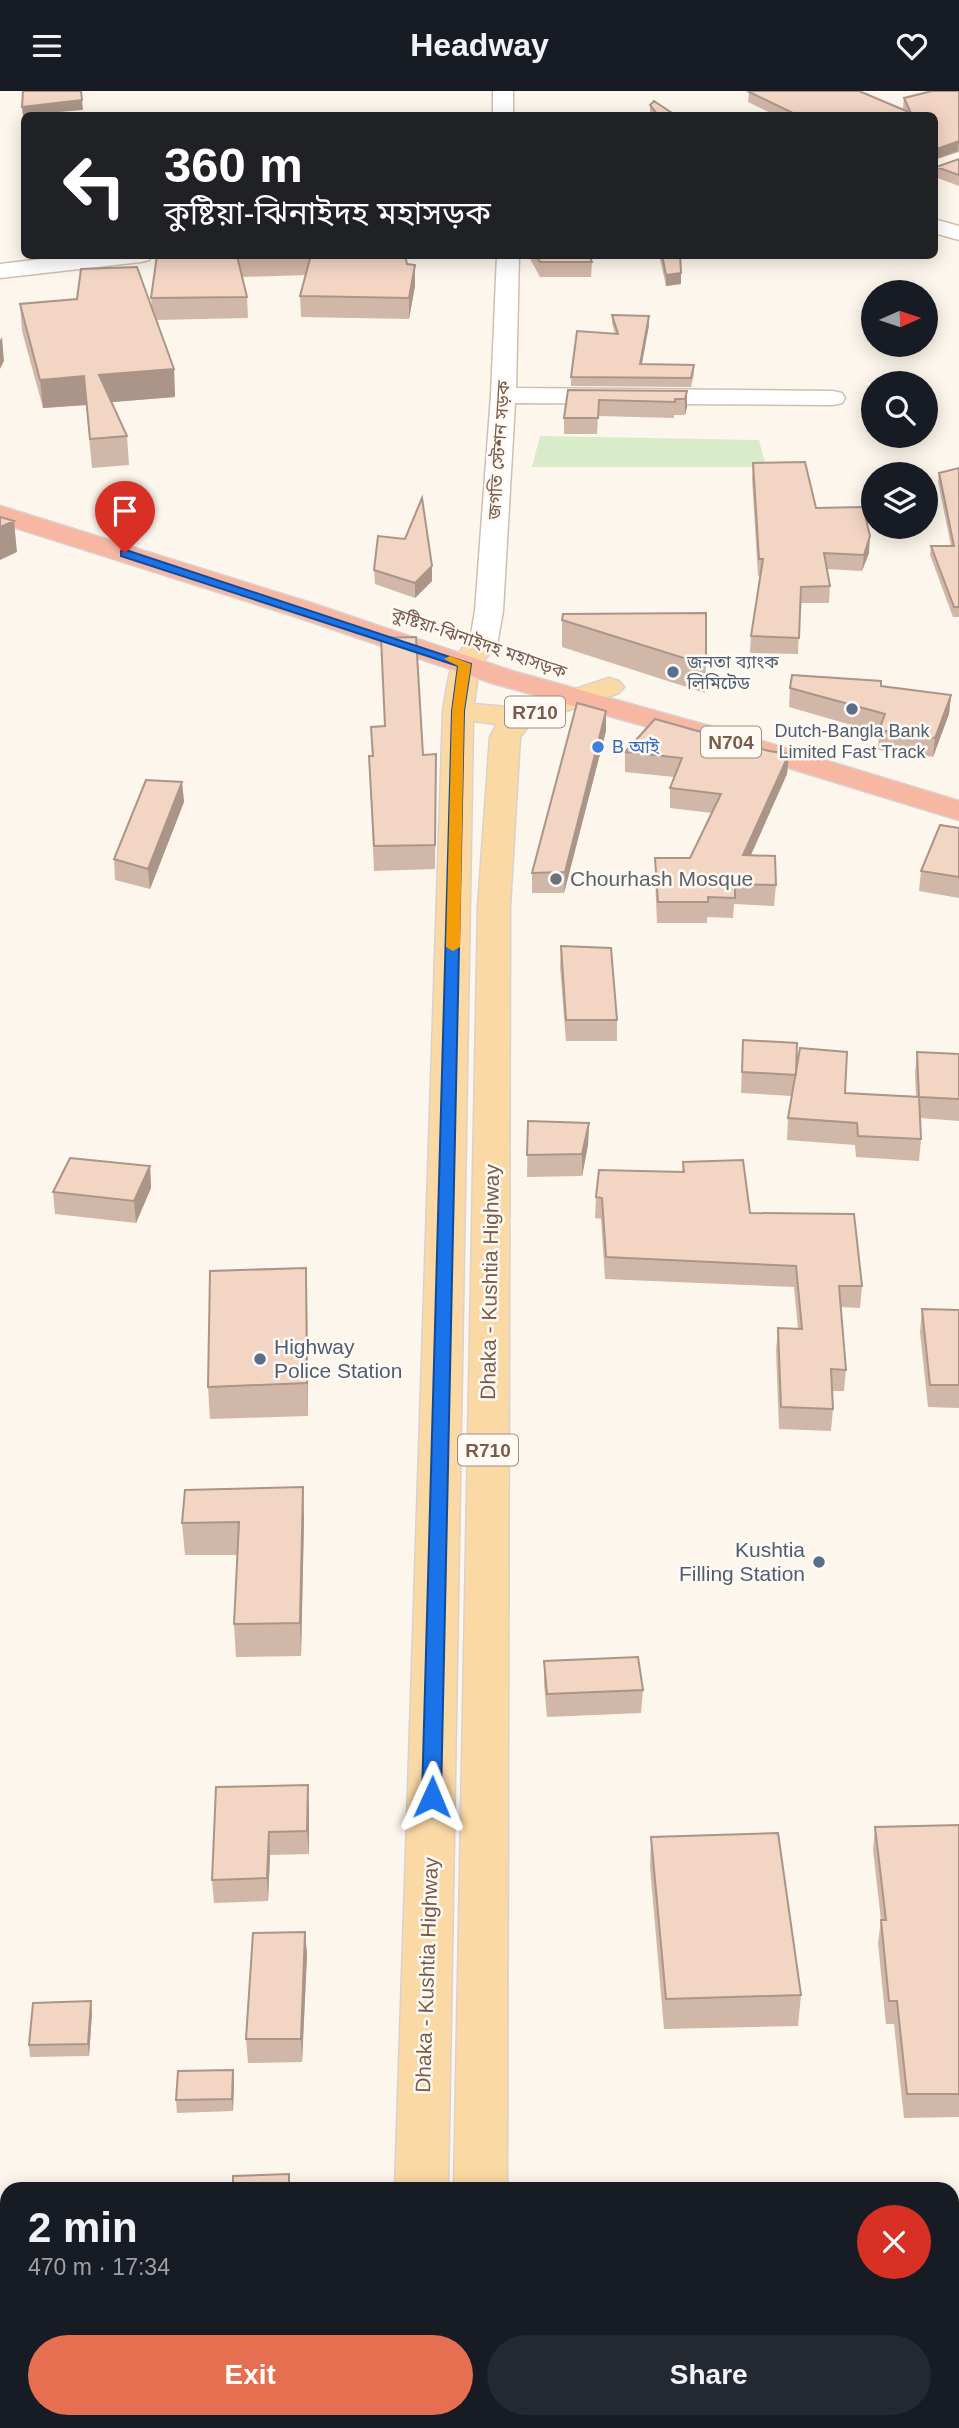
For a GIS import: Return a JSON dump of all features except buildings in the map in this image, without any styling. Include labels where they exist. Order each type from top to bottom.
[{"type":"highway","name":"কুষ্টিয়া-ঝিনাইদহ মহাসড়ক","points":[[0,494],[304,585],[573,697],[959,811]]},
{"type":"highway","name":"কুষ্টিয়া-ঝিনাইদহ মহাসড়ক","points":[[0,514],[301,609],[474,655],[609,687],[959,788]]},
{"type":"main road","name":"Dhaka - Kushtia Highway","points":[[421,2182],[458,711],[474,655]]},
{"type":"main road","name":"R710","points":[[458,711],[520,717],[609,687]]},
{"type":"main road","name":"Dhaka - Kushtia Highway","points":[[481,2182],[494,906],[505,737],[520,717]]},
{"type":"main road","points":[[443,1298],[490,1298]]},
{"type":"main road","points":[[434,1686],[486,1687]]},
{"type":"street","points":[[503,91],[503,112]]},
{"type":"street","points":[[938,227],[959,233]]},
{"type":"street","points":[[0,271],[106,259]]},
{"type":"street","name":"জগতি স্টেশন সড়ক","points":[[474,655],[489,611],[503,395],[508,259]]},
{"type":"street","points":[[503,395],[834,398]]},
{"type":"green space","points":[[540,436],[759,440],[766,467],[532,467]]},
{"type":"slow traffic","points":[[450,659],[465,664],[458,711],[453,947]]},
{"type":"place","name":"জনতা ব্যাংক লিমিটেড","points":[[673,672]]},
{"type":"place","name":"Dutch-Bangla Bank Limited Fast Track","points":[[852,709]]},
{"type":"place","name":"B আই","points":[[598,747]]},
{"type":"place","name":"Chourhash Mosque","points":[[556,879]]},
{"type":"place","name":"Highway Police Station","points":[[260,1359]]},
{"type":"place","name":"Kushtia Filling Station","points":[[819,1562]]},
{"type":"route","points":[[125,553],[465,664],[458,711],[432,1797]]}]
